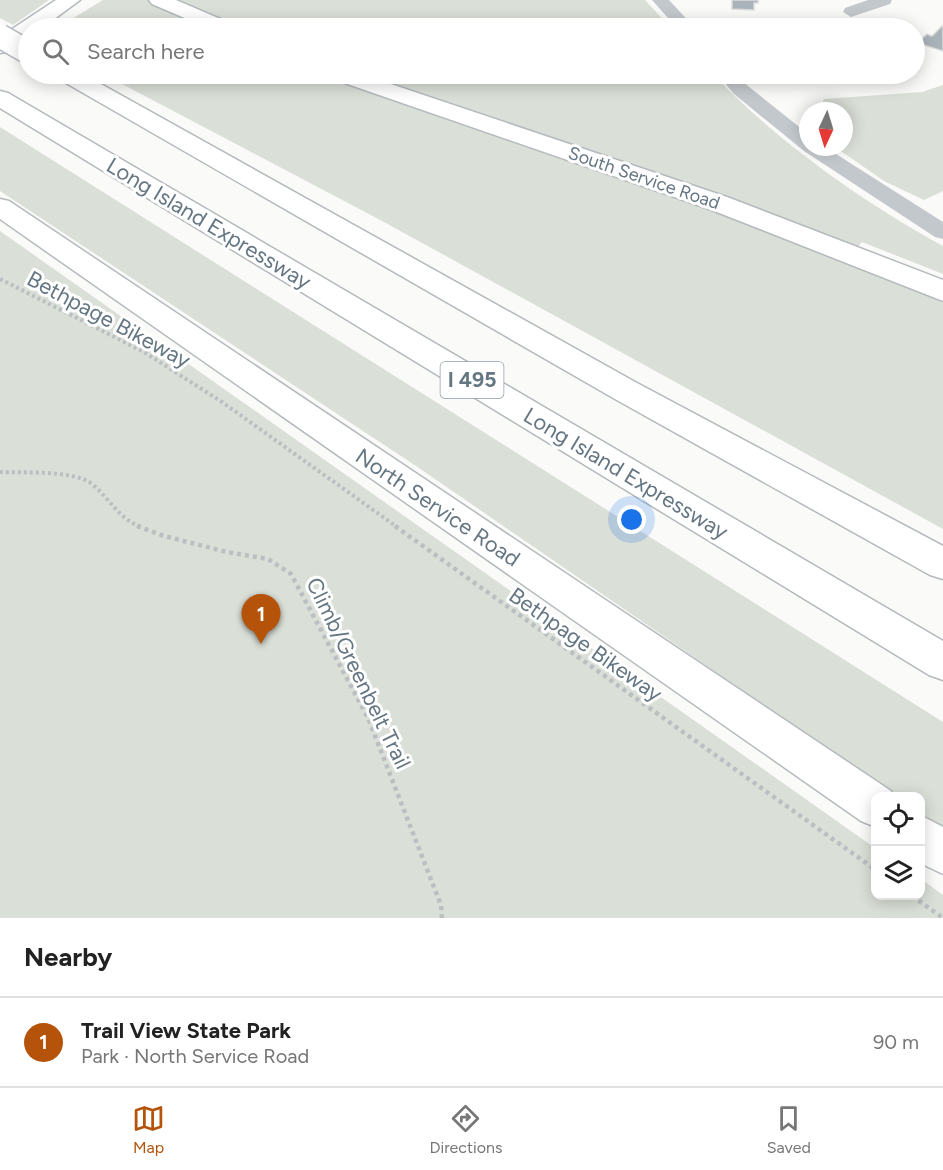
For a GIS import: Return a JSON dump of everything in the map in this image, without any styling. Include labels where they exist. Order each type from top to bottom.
[{"type":"main road","points":[[43,18],[70,0]]},
{"type":"main road","points":[[159,0],[201,18]]},
{"type":"main road","points":[[0,47],[18,35]]},
{"type":"main road","points":[[0,36],[18,46]]},
{"type":"main road","points":[[85,84],[626,391],[943,564]]},
{"type":"main road","name":"South Service Road","points":[[370,84],[718,203],[943,291]]},
{"type":"main road","name":"Long Island Expressway","points":[[0,98],[943,662]]},
{"type":"main road","name":"North Service Road","points":[[0,207],[871,803]]},
{"type":"main road","points":[[925,840],[943,852]]},
{"type":"street","points":[[660,0],[677,18]]},
{"type":"street","points":[[851,12],[884,0]]},
{"type":"street","points":[[735,84],[799,137]]},
{"type":"street","points":[[825,156],[943,232]]},
{"type":"path","name":"Bethpage Bikeway","points":[[0,279],[144,352],[222,402],[871,866]]},
{"type":"path","name":"Climb/Greenbelt Trail","points":[[0,472],[71,476],[91,483],[118,513],[135,525],[164,536],[227,552],[268,559],[291,574],[368,718],[441,904],[442,918]]},
{"type":"path","points":[[918,900],[943,918]]},
{"type":"shaded area","points":[[0,0],[49,0],[23,18],[18,18],[18,22],[13,25],[0,18]]},
{"type":"shaded area","points":[[103,0],[645,0],[662,18],[73,18]]},
{"type":"shaded area","points":[[122,84],[723,84],[764,123],[799,151],[799,156],[805,156],[882,210],[943,246],[943,274],[862,242],[848,259],[943,303],[943,529],[384,222]]},
{"type":"shaded area","points":[[943,85],[943,191],[924,200],[884,181],[848,156],[853,156],[853,102],[823,102],[824,99],[922,92]]},
{"type":"shaded area","points":[[0,127],[943,722],[943,828],[925,816],[925,792],[890,792],[416,466],[0,191]]},
{"type":"shaded area","points":[[0,231],[871,845],[871,900],[925,900],[925,882],[943,895],[943,918],[0,918]]},
{"type":"building","points":[[732,0],[758,0],[758,3],[754,3],[754,10],[732,9]]},
{"type":"building","points":[[943,25],[943,51],[925,45],[925,36],[927,34],[932,36]]},
{"type":"place","name":"Trail View State Park","points":[[261,644]]}]
